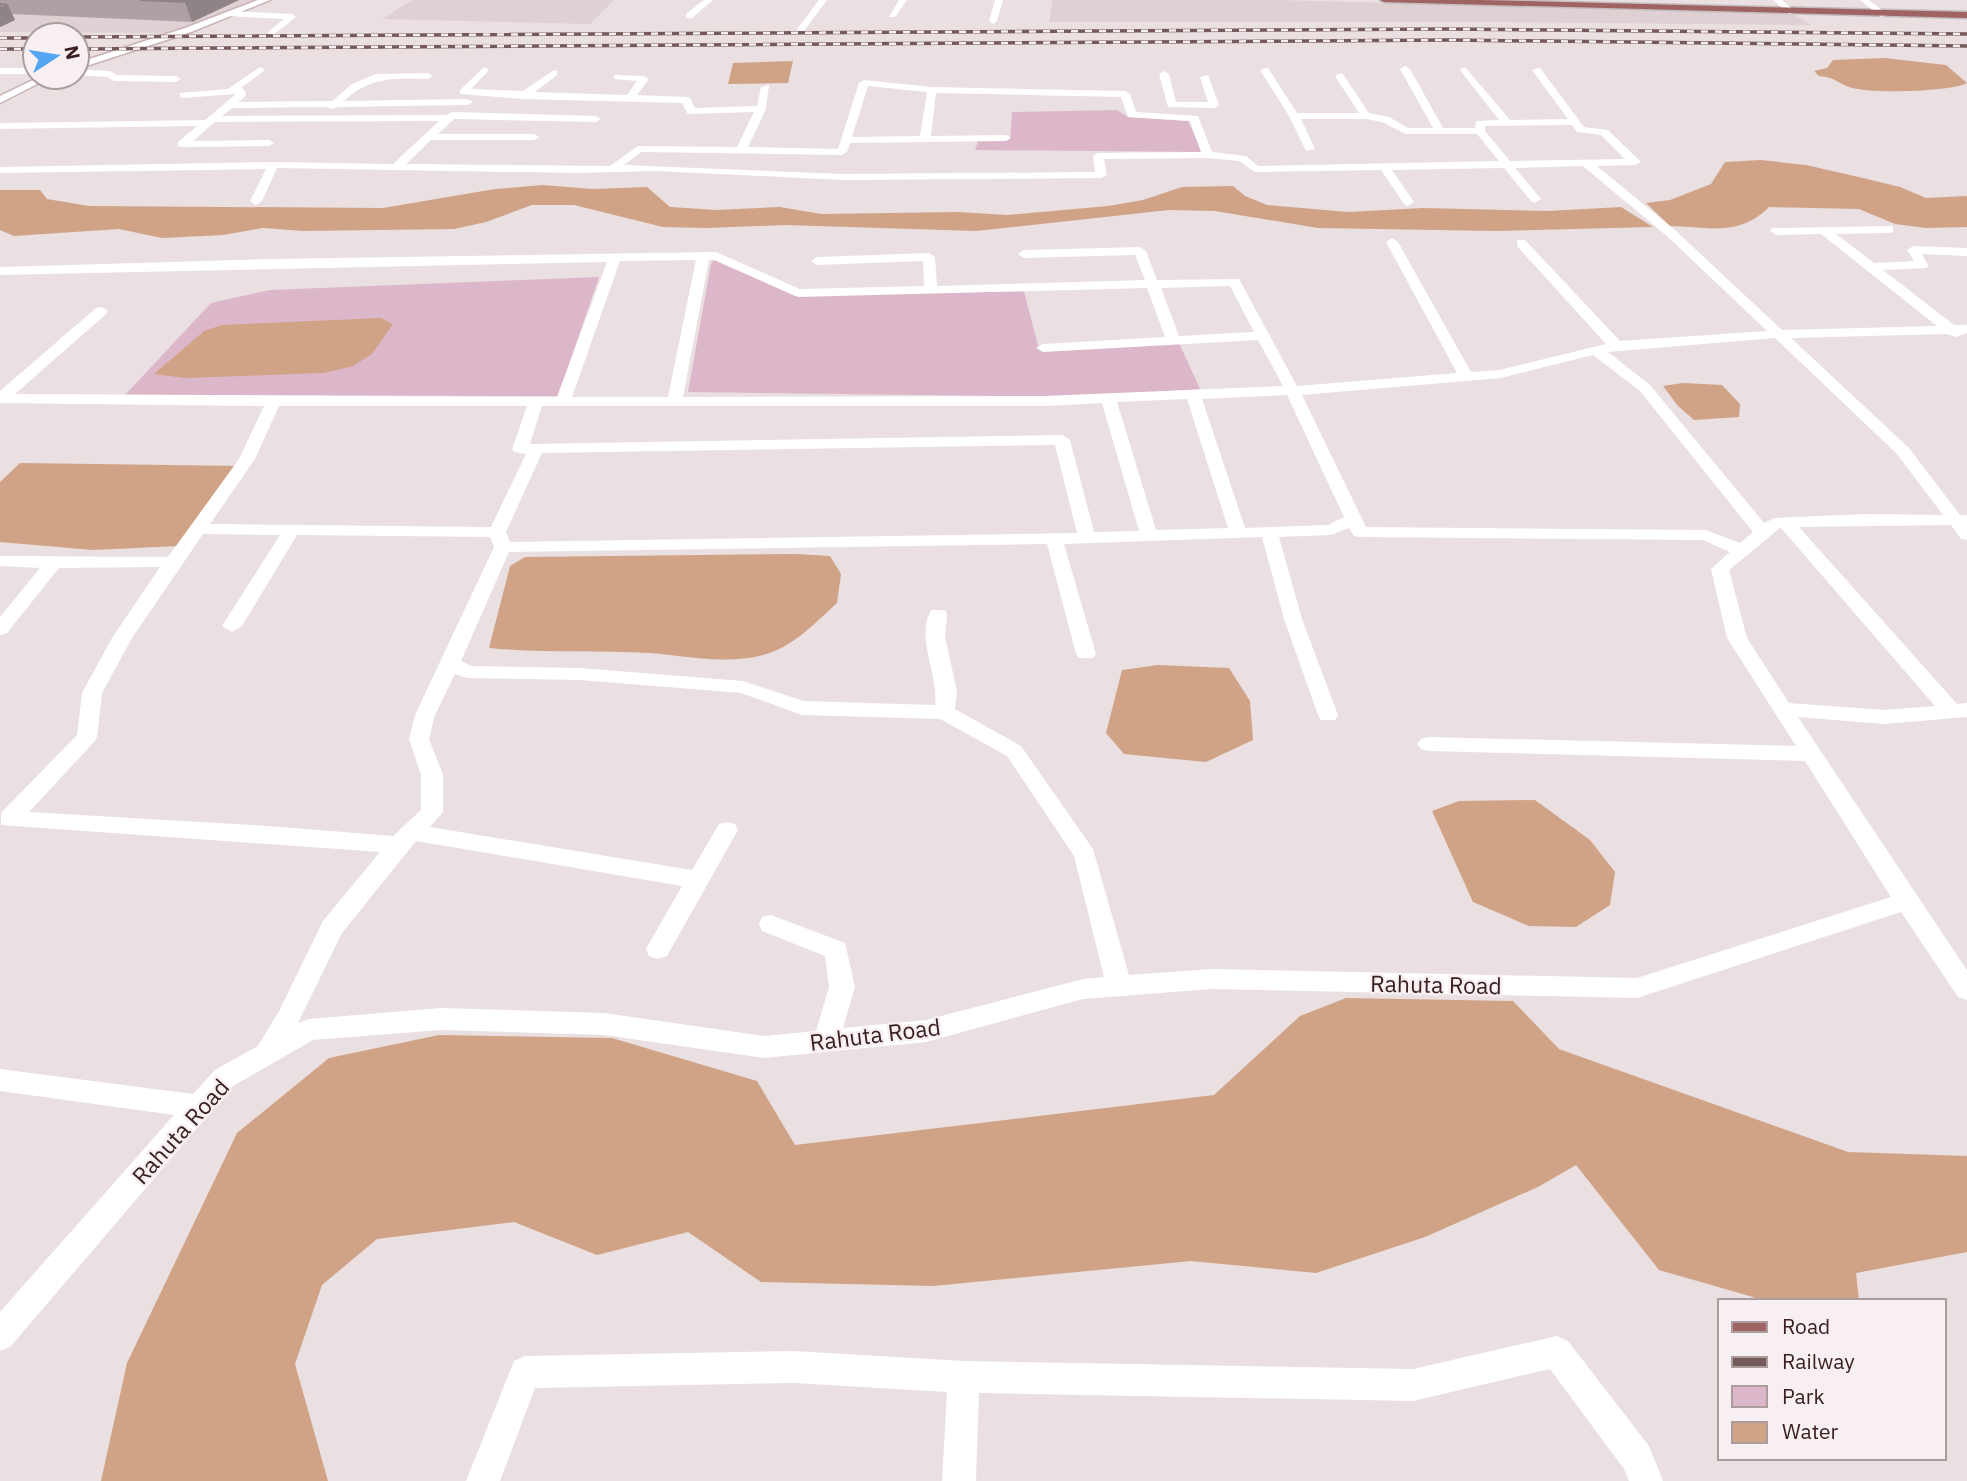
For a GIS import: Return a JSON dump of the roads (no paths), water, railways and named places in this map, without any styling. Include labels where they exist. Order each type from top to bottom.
[{"type":"main road","points":[[1384,0],[1556,3],[1884,15],[1967,15]]},
{"type":"street","points":[[91,61],[266,0]]},
{"type":"street","points":[[690,16],[709,0]]},
{"type":"street","points":[[801,29],[823,0]]},
{"type":"street","points":[[892,15],[903,0]]},
{"type":"street","points":[[993,21],[999,0]]},
{"type":"street","points":[[1777,0],[1792,12]]},
{"type":"street","points":[[1864,0],[1884,15]]},
{"type":"street","points":[[229,14],[292,17],[272,33]]},
{"type":"street","points":[[1405,69],[1440,131]]},
{"type":"street","points":[[260,70],[229,105],[182,144],[270,143]]},
{"type":"street","points":[[484,70],[463,92],[686,100],[691,111],[761,109]]},
{"type":"street","points":[[1265,70],[1294,116],[1310,149]]},
{"type":"street","points":[[1465,70],[1507,123]]},
{"type":"street","points":[[0,170],[273,165],[656,168],[843,177],[1101,175],[1098,156],[1208,155],[1242,158],[1255,169],[1635,162],[1604,132],[1581,130],[1537,70]]},
{"type":"street","points":[[0,71],[21,71]]},
{"type":"street","points":[[91,73],[110,74],[114,78],[176,79]]},
{"type":"street","points":[[523,96],[555,73]]},
{"type":"street","points":[[1164,74],[1172,105]]},
{"type":"street","points":[[319,118],[345,93],[374,75],[428,76]]},
{"type":"street","points":[[1340,76],[1366,116]]},
{"type":"street","points":[[617,77],[644,79],[629,99]]},
{"type":"street","points":[[1129,104],[1214,105],[1205,77]]},
{"type":"street","points":[[353,79],[367,79]]},
{"type":"street","points":[[613,169],[638,149],[842,152],[864,83],[932,90],[1125,94],[1132,115],[1194,118],[1208,155]]},
{"type":"street","points":[[742,149],[761,109],[766,87]]},
{"type":"street","points":[[0,100],[21,90]]},
{"type":"street","points":[[925,138],[932,90]]},
{"type":"street","points":[[184,94],[345,93]]},
{"type":"street","points":[[397,166],[449,117],[480,93]]},
{"type":"street","points":[[229,105],[468,102]]},
{"type":"street","points":[[1294,116],[1366,116],[1385,119],[1406,131],[1480,131]]},
{"type":"street","points":[[0,126],[319,118],[596,119]]},
{"type":"street","points":[[1535,199],[1480,131],[1480,123],[1575,122]]},
{"type":"street","points":[[11,137],[33,126]]},
{"type":"street","points":[[428,137],[534,137]]},
{"type":"street","points":[[846,140],[1006,138]]},
{"type":"street","points":[[1587,163],[1672,234],[1903,451],[1964,525]]},
{"type":"street","points":[[256,201],[273,165]]},
{"type":"street","points":[[1385,167],[1408,202]]},
{"type":"street","points":[[1776,231],[1889,229]]},
{"type":"street","points":[[1825,230],[1967,342]]},
{"type":"street","points":[[1392,242],[1466,377]]},
{"type":"street","points":[[1521,243],[1616,346]]},
{"type":"street","points":[[1872,267],[1922,265],[1913,250],[1967,253]]},
{"type":"street","points":[[1024,254],[1140,251],[1174,341]]},
{"type":"street","points":[[675,399],[703,256]]},
{"type":"street","points":[[0,271],[273,263],[716,256],[798,293],[1234,282],[1293,390],[1360,532],[1706,535],[1742,551]]},
{"type":"street","points":[[817,261],[929,257],[931,291]]},
{"type":"street","points":[[563,402],[615,258]]},
{"type":"street","points":[[1,398],[100,311]]},
{"type":"street","points":[[1,398],[563,402],[675,399],[1045,401],[1293,390],[1501,374],[1616,346],[1779,334],[1967,329]]},
{"type":"street","points":[[1043,348],[1263,336]]},
{"type":"street","points":[[1596,350],[1645,388],[1763,533]]},
{"type":"street","points":[[1193,395],[1238,533]]},
{"type":"street","points":[[1108,398],[1149,536]]},
{"type":"street","points":[[0,417],[19,399]]},
{"type":"street","points":[[274,401],[247,459],[121,638],[92,693],[87,737],[9,819],[268,834],[404,838],[697,880]]},
{"type":"street","points":[[536,401],[520,449],[1062,440],[1087,538]]},
{"type":"street","points":[[267,1054],[288,1018],[332,928],[404,838],[432,811],[432,775],[419,739],[425,715],[450,663],[536,449]]},
{"type":"street","points":[[198,529],[292,530],[500,540],[1054,539],[1331,530],[1354,519]]},
{"type":"street","points":[[1964,525],[1867,519],[1775,523],[1720,569],[1737,638],[1906,901],[1967,990]]},
{"type":"street","points":[[1786,523],[1960,711]]},
{"type":"street","points":[[232,626],[292,530]]},
{"type":"street","points":[[1269,532],[1293,619],[1328,715]]},
{"type":"street","points":[[1054,539],[1086,654]]},
{"type":"street","points":[[0,561],[54,564],[173,562]]},
{"type":"street","points":[[0,629],[54,564]]},
{"type":"street","points":[[938,614],[934,637],[947,691],[944,712]]},
{"type":"street","points":[[450,663],[467,672],[580,674],[743,687],[802,708],[944,712],[1014,751],[1085,855],[1119,986]]},
{"type":"street","points":[[1783,709],[1884,718],[1960,711]]},
{"type":"street","points":[[1428,744],[1811,754]]},
{"type":"street","points":[[658,949],[727,830]]},
{"type":"street","name":"Rahuta Road","points":[[0,1335],[224,1078],[309,1030],[441,1019],[604,1024],[764,1047],[926,1031],[1083,989],[1211,979],[1637,988],[1906,901]]},
{"type":"street","points":[[771,924],[836,950],[842,987],[826,1041]]},
{"type":"street","points":[[0,1080],[199,1107]]},
{"type":"street","points":[[482,1481],[525,1372],[793,1367],[964,1377],[1413,1385],[1557,1352],[1637,1458],[1646,1481]]},
{"type":"street","points":[[959,1481],[964,1377]]},
{"type":"water","points":[[1884,58],[1946,65],[1967,83],[1927,90],[1872,91],[1849,87],[1819,76],[1814,71],[1827,68],[1833,60]]},
{"type":"water","points":[[793,61],[788,83],[728,84],[733,63]]},
{"type":"water","points":[[1761,160],[1806,165],[1863,178],[1900,187],[1926,198],[1967,196],[1967,227],[1926,228],[1895,224],[1859,209],[1769,207],[1746,223],[1735,226],[1670,226],[1646,203],[1670,200],[1711,184],[1725,162]]},
{"type":"water","points":[[542,185],[593,189],[647,187],[670,207],[717,210],[780,207],[821,214],[957,212],[1008,215],[1108,206],[1143,200],[1182,187],[1233,186],[1245,196],[1267,205],[1348,212],[1423,208],[1548,211],[1621,207],[1653,227],[1496,231],[1318,228],[1215,211],[1169,210],[976,231],[785,225],[707,228],[663,227],[574,205],[532,205],[486,222],[454,229],[303,231],[263,228],[223,235],[162,238],[119,229],[14,236],[0,230],[0,190],[40,190],[47,199],[89,206],[383,208],[495,189]]},
{"type":"water","points":[[381,318],[393,324],[372,354],[353,366],[324,373],[185,378],[154,374],[204,331],[222,325]]},
{"type":"water","points":[[1683,383],[1722,385],[1740,404],[1739,417],[1694,420],[1678,406],[1663,386]]},
{"type":"water","points":[[20,463],[241,466],[179,546],[93,550],[0,542],[0,482]]},
{"type":"water","points":[[795,554],[830,556],[841,574],[837,603],[793,641],[774,652],[749,658],[721,660],[650,653],[489,648],[510,566],[525,557]]},
{"type":"water","points":[[1158,665],[1229,668],[1250,701],[1253,740],[1206,762],[1124,754],[1106,733],[1122,670]]},
{"type":"water","points":[[1535,800],[1590,840],[1615,872],[1610,905],[1576,927],[1529,926],[1473,902],[1432,811],[1459,801]]},
{"type":"water","points":[[1346,998],[1513,1001],[1559,1049],[1848,1152],[1967,1156],[1967,1252],[1856,1273],[1859,1299],[1756,1299],[1659,1270],[1576,1165],[1538,1187],[1425,1237],[1316,1273],[1191,1261],[933,1286],[761,1282],[688,1232],[597,1255],[514,1222],[377,1239],[322,1285],[295,1364],[328,1481],[101,1481],[127,1363],[237,1133],[329,1058],[439,1035],[612,1038],[757,1081],[795,1145],[1214,1095],[1300,1016]]},
{"type":"railway","points":[[91,37],[1444,29],[1967,34]]},
{"type":"railway","points":[[0,38],[21,38]]},
{"type":"railway","points":[[91,49],[1449,40],[1967,46]]},
{"type":"railway","points":[[0,49],[21,49]]}]
